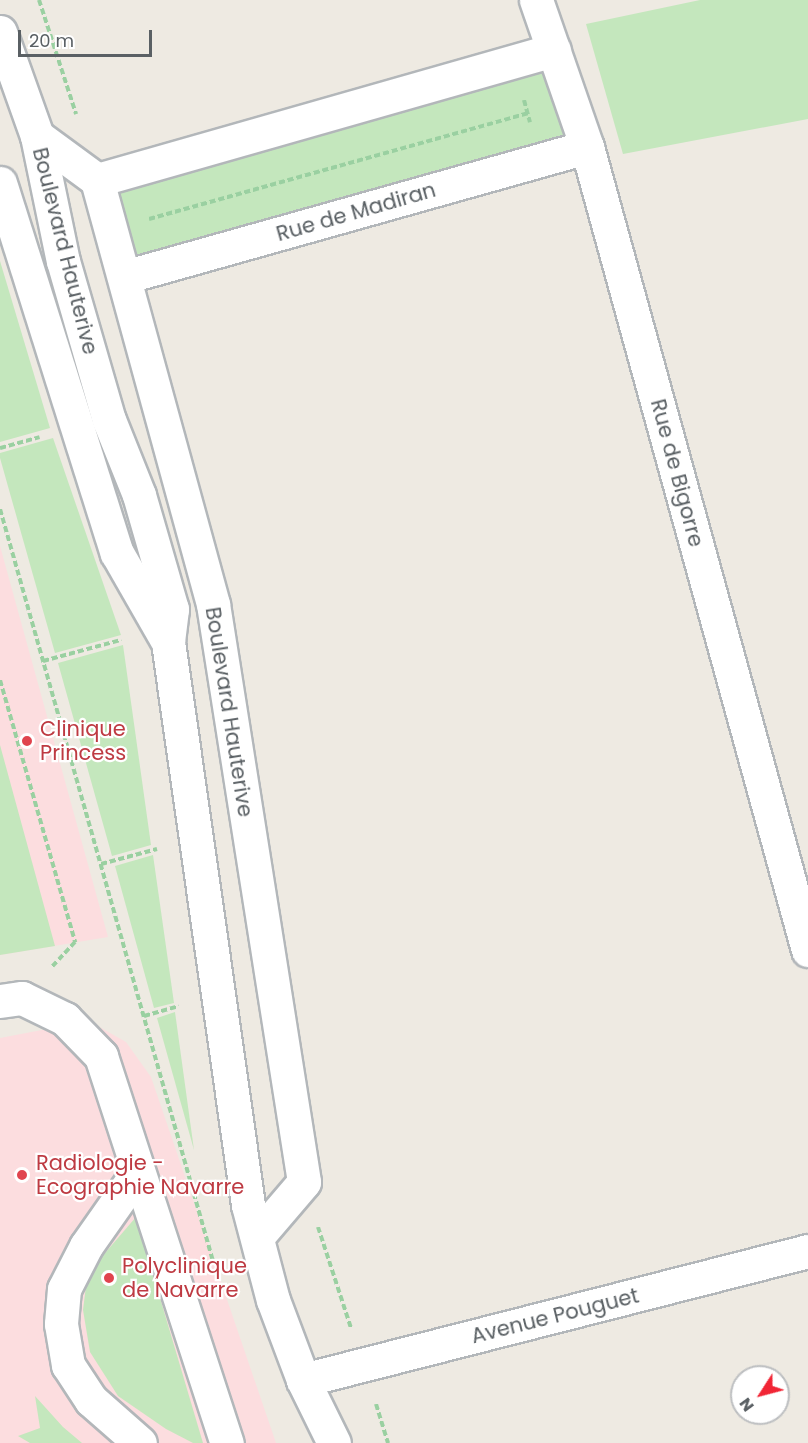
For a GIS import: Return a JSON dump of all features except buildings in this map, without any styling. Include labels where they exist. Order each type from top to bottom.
[{"type":"street","name":"Rue de Bigorre","points":[[536,0],[587,147],[808,950]]},
{"type":"street","name":"Boulevard Hauterive","points":[[0,32],[20,77],[37,136],[63,261],[109,420],[139,495],[172,609],[168,642],[246,1193],[273,1300],[303,1380],[334,1443]]},
{"type":"street","points":[[97,180],[554,50]]},
{"type":"street","name":"Boulevard Hauterive","points":[[37,136],[97,180],[213,604],[304,1182]]},
{"type":"street","name":"Rue de Madiran","points":[[124,277],[587,147]]},
{"type":"street","name":"Boulevard Hauterive","points":[[0,183],[117,553],[168,642]]},
{"type":"street","points":[[11,999],[64,1020],[101,1056],[226,1443]]},
{"type":"street","points":[[138,1172],[86,1246],[64,1289],[61,1324],[68,1365],[91,1400],[140,1443]]},
{"type":"street","points":[[257,1237],[304,1182]]},
{"type":"street","name":"Avenue Pouguet","points":[[303,1380],[808,1251]]},
{"type":"path","points":[[39,0],[97,180]]},
{"type":"path","points":[[514,62],[539,160]]},
{"type":"path","points":[[111,230],[528,113]]},
{"type":"path","points":[[0,448],[45,435]]},
{"type":"path","points":[[0,509],[214,1264]]},
{"type":"path","points":[[43,661],[127,638]]},
{"type":"path","points":[[0,680],[75,942],[11,999]]},
{"type":"path","points":[[101,864],[157,849]]},
{"type":"path","points":[[144,1016],[179,1006]]},
{"type":"path","points":[[304,1182],[388,1443]]},
{"type":"shaded area","name":"Clinique Princess","points":[[0,546],[108,937],[0,955]]},
{"type":"shaded area","name":"Polyclinique de Navarre","points":[[89,1021],[126,1042],[151,1077],[276,1443],[0,1443],[0,1038]]},
{"type":"green space","points":[[700,0],[808,0],[808,119],[623,154],[586,24]]},
{"type":"green space","points":[[549,65],[574,140],[130,265],[110,187]]},
{"type":"green space","points":[[0,261],[50,428],[0,442]]},
{"type":"green space","points":[[53,438],[121,635],[55,653],[0,458],[0,453]]},
{"type":"green space","points":[[123,645],[151,845],[112,856],[58,663]]},
{"type":"green space","points":[[0,745],[55,946],[0,955]]},
{"type":"green space","points":[[153,855],[174,1003],[154,1008],[115,866]]},
{"type":"green space","points":[[175,1012],[194,1150],[157,1018]]},
{"type":"green space","points":[[136,1217],[203,1443],[193,1443],[166,1429],[118,1396],[90,1352],[83,1310],[86,1286],[99,1260]]},
{"type":"green space","points":[[35,1396],[63,1427],[82,1443],[30,1443],[18,1436],[40,1428]]},
{"type":"place","name":"Clinique Princess","points":[[27,741]]},
{"type":"place","name":"Radiologie - Ecographie Navarre","points":[[22,1175]]},
{"type":"place","name":"Polyclinique de Navarre","points":[[109,1278]]}]
